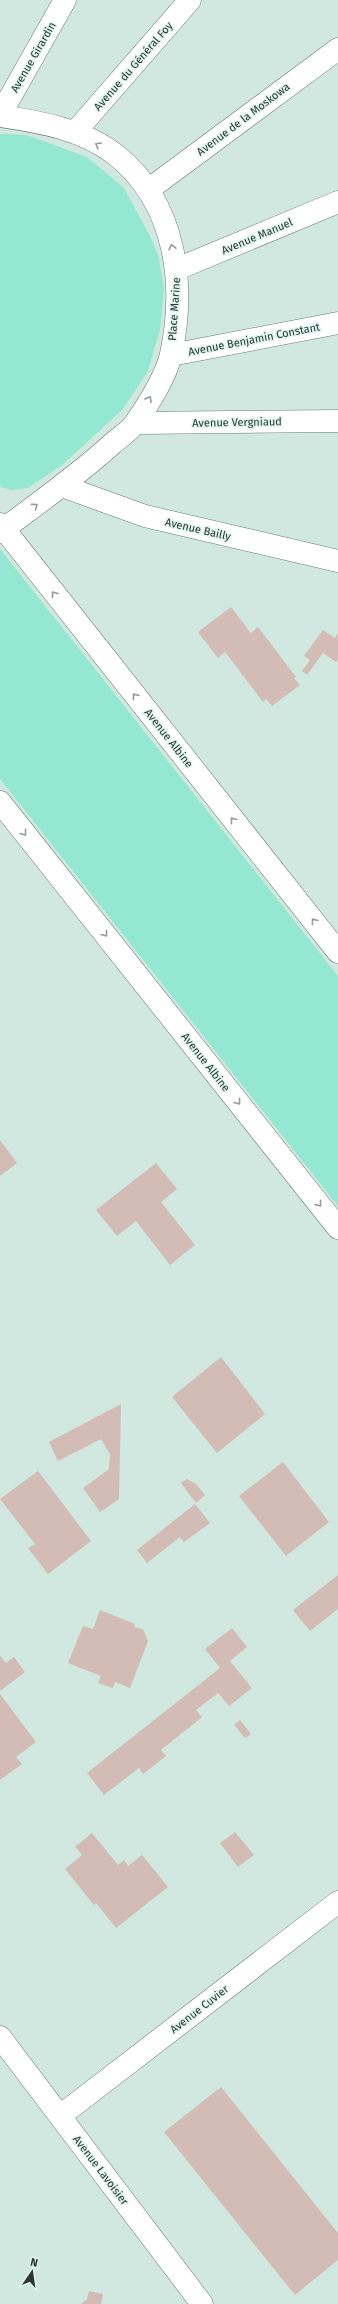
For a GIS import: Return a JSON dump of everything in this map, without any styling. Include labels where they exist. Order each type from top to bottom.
[{"type":"street","name":"Avenue Girardin","points":[[0,115],[65,0]]},
{"type":"street","name":"Avenue du Général Foy","points":[[76,132],[190,0]]},
{"type":"street","name":"Avenue de la Moskowa","points":[[148,190],[338,49]]},
{"type":"street","name":"Place Marine","points":[[0,115],[44,123],[76,132],[116,155],[148,190],[166,225],[177,269],[177,304],[170,355],[161,378],[136,423],[62,486],[1,528]]},
{"type":"street","name":"Avenue Manuel","points":[[177,269],[338,202]]},
{"type":"street","name":"Avenue Benjamin Constant","points":[[170,355],[338,323]]},
{"type":"street","name":"Avenue Vergniaud","points":[[136,423],[338,421]]},
{"type":"street","name":"Avenue Bailly","points":[[62,486],[145,516],[338,561]]},
{"type":"street","name":"Avenue Albine","points":[[1,528],[338,952]]},
{"type":"street","name":"Avenue Albine","points":[[0,802],[338,1228]]},
{"type":"street","name":"Avenue Cuvier","points":[[60,2116],[338,1902]]},
{"type":"street","name":"Avenue Lavoisier","points":[[0,2037],[202,2304]]},
{"type":"green space","points":[[0,134],[27,135],[87,157],[124,188],[150,236],[158,255],[164,288],[160,330],[148,371],[122,410],[62,465],[28,488],[11,490],[0,487]]},
{"type":"green space","points":[[0,549],[338,976],[338,1206],[0,779]]},
{"type":"building","points":[[231,607],[251,633],[258,627],[296,677],[294,678],[300,685],[272,706],[266,699],[263,702],[225,652],[218,658],[198,632]]},
{"type":"building","points":[[323,630],[335,638],[338,633],[338,660],[336,662],[323,653],[307,675],[302,671],[310,660],[304,656]]},
{"type":"building","points":[[0,1140],[17,1163],[0,1176]]},
{"type":"building","points":[[156,1163],[177,1189],[161,1202],[195,1245],[170,1265],[136,1221],[117,1236],[96,1210]]},
{"type":"building","points":[[221,1357],[265,1414],[217,1453],[172,1397]]},
{"type":"building","points":[[121,1404],[119,1499],[100,1512],[83,1488],[109,1469],[110,1454],[101,1439],[58,1461],[49,1442]]},
{"type":"building","points":[[283,1462],[329,1522],[286,1556],[239,1496]]},
{"type":"building","points":[[38,1471],[91,1541],[48,1574],[28,1548],[35,1544],[0,1499]]},
{"type":"building","points":[[187,1479],[196,1484],[205,1495],[196,1503],[181,1483]]},
{"type":"building","points":[[195,1504],[210,1523],[184,1542],[180,1537],[147,1563],[137,1550]]},
{"type":"building","points":[[338,1575],[338,1609],[310,1631],[293,1610]]},
{"type":"building","points":[[100,1610],[135,1624],[134,1627],[143,1629],[148,1641],[130,1688],[115,1682],[113,1688],[98,1683],[101,1676],[68,1663],[83,1626],[93,1629]]},
{"type":"building","points":[[232,1628],[247,1647],[230,1661],[252,1688],[229,1706],[218,1693],[196,1710],[202,1717],[161,1750],[166,1756],[143,1774],[139,1768],[104,1795],[87,1773],[220,1668],[205,1649]]},
{"type":"building","points":[[0,1656],[6,1663],[14,1657],[25,1672],[0,1691]]},
{"type":"building","points":[[0,1694],[36,1742],[16,1757],[22,1764],[0,1780]]},
{"type":"building","points":[[240,1720],[251,1734],[245,1738],[234,1725]]},
{"type":"building","points":[[235,1832],[254,1855],[238,1867],[220,1843]]},
{"type":"building","points":[[92,1833],[118,1865],[124,1860],[128,1866],[142,1855],[168,1887],[116,1928],[96,1903],[94,1905],[65,1869],[82,1855],[75,1847]]},
{"type":"building","points":[[221,2087],[338,2233],[338,2260],[295,2295],[164,2132]]},
{"type":"building","points":[[89,2291],[103,2294],[101,2304],[81,2304],[87,2299]]}]
